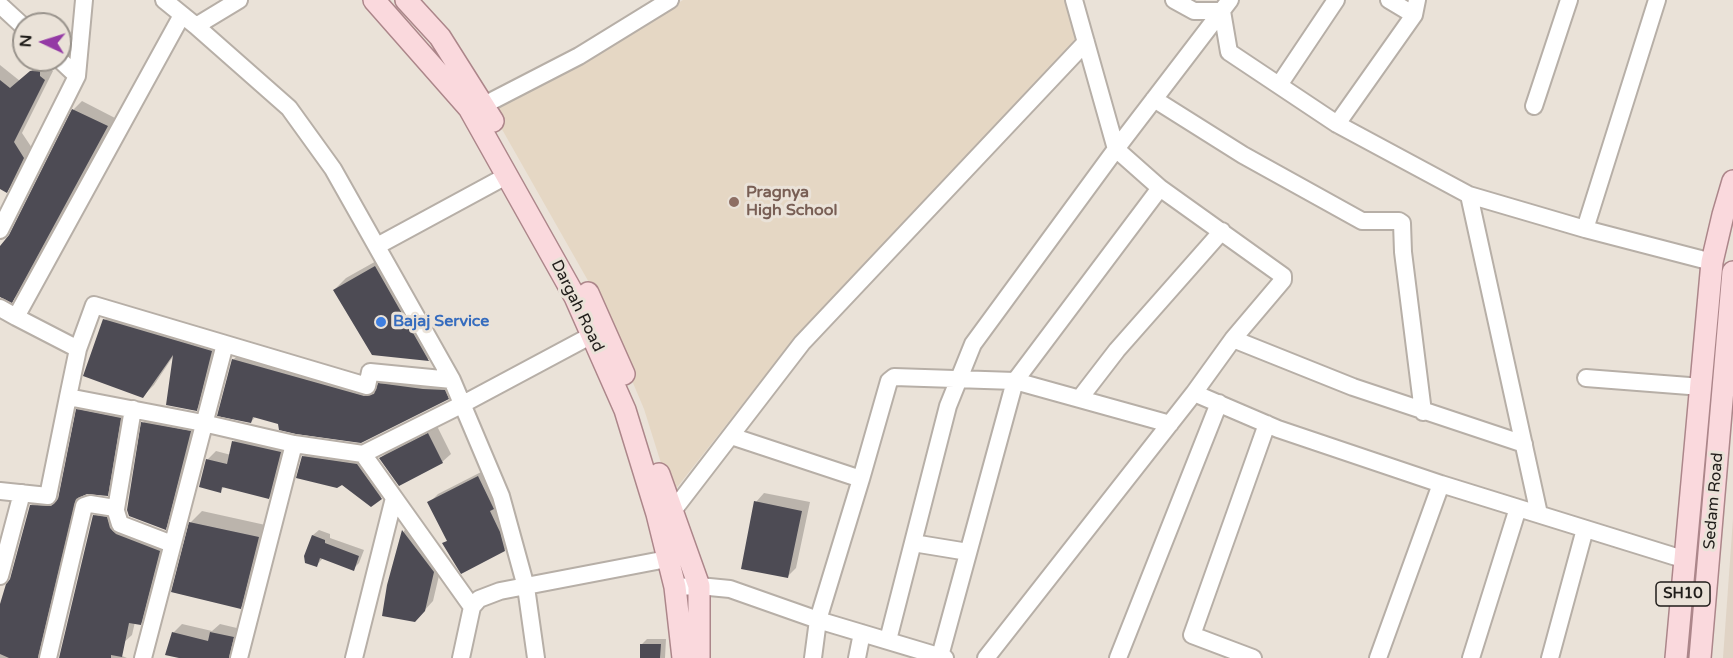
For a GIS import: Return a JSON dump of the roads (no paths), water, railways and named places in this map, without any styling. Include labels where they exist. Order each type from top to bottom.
[{"type":"main road","name":"Dargah Road","points":[[374,0],[469,108],[575,297],[625,410],[657,514],[675,587],[683,658]]},
{"type":"main road","name":"Dargah Road","points":[[406,0],[440,38],[484,105],[594,303],[636,401],[699,586],[699,658]]},
{"type":"main road","name":"Sedam Road","points":[[1686,560],[1712,262],[1733,181]]},
{"type":"main road","name":"Sedam Road","points":[[1700,658],[1733,272]]},
{"type":"main road","name":"SH10","points":[[1676,658],[1686,560]]},
{"type":"street","points":[[0,230],[7,199],[77,76],[84,0]]},
{"type":"street","points":[[164,0],[289,108],[333,170],[377,246],[452,380],[501,496],[526,587],[536,658]]},
{"type":"street","points":[[196,26],[239,0]]},
{"type":"street","points":[[484,105],[579,56],[670,0]]},
{"type":"street","points":[[986,658],[1194,393],[1233,339],[1284,278],[1282,274],[1160,188],[1116,149],[1074,0]]},
{"type":"street","points":[[1174,0],[1194,11],[1226,5]]},
{"type":"street","points":[[1279,85],[1336,0]]},
{"type":"street","points":[[1337,124],[1415,8],[1389,0]]},
{"type":"street","points":[[1534,106],[1569,0]]},
{"type":"street","points":[[1585,229],[1657,0]]},
{"type":"street","points":[[1226,5],[1229,52],[1337,124],[1469,195],[1585,229],[1712,262]]},
{"type":"street","points":[[888,640],[948,406],[973,344],[1116,149],[1226,5]]},
{"type":"street","points":[[16,317],[182,15]]},
{"type":"street","points":[[672,512],[802,343],[1086,42]]},
{"type":"street","points":[[72,71],[77,76]]},
{"type":"street","points":[[1154,99],[1243,155],[1362,221],[1399,221],[1402,223],[1403,252],[1423,411]]},
{"type":"street","points":[[377,246],[508,175]]},
{"type":"street","points":[[675,587],[699,586],[730,589],[818,620],[943,657],[968,552],[1015,381],[1160,188]]},
{"type":"street","points":[[1469,195],[1539,514]]},
{"type":"street","points":[[1080,398],[1117,350],[1222,231]]},
{"type":"street","points":[[0,491],[48,496],[78,349],[94,305],[367,386],[370,372],[452,380]]},
{"type":"street","points":[[0,308],[78,349]]},
{"type":"street","points":[[68,397],[203,423],[294,444],[363,454],[592,335]]},
{"type":"street","points":[[1233,339],[1353,387],[1524,444]]},
{"type":"street","points":[[142,658],[225,344]]},
{"type":"street","points":[[813,658],[818,620],[892,377],[1015,381],[1170,423]]},
{"type":"street","points":[[1586,378],[1702,387]]},
{"type":"street","points":[[1194,393],[1267,424],[1518,508],[1686,560]]},
{"type":"street","points":[[1118,658],[1219,403]]},
{"type":"street","points":[[133,409],[117,509],[120,525],[172,544]]},
{"type":"street","points":[[1253,658],[1192,634],[1267,424]]},
{"type":"street","points":[[731,436],[861,479]]},
{"type":"street","points":[[239,658],[294,444]]},
{"type":"street","points":[[363,454],[472,606]]},
{"type":"street","points":[[1378,658],[1441,483]]},
{"type":"street","points":[[0,576],[22,493]]},
{"type":"street","points":[[354,658],[394,498]]},
{"type":"street","points":[[48,658],[83,508],[90,504],[117,509]]},
{"type":"street","points":[[1470,658],[1518,508]]},
{"type":"street","points":[[1550,658],[1585,529]]},
{"type":"street","points":[[913,543],[968,552]]},
{"type":"street","points":[[461,658],[472,606],[479,599],[500,591],[667,559]]},
{"type":"street","points":[[857,658],[862,633]]},
{"type":"place","name":"Pragnya High School","points":[[734,202]]},
{"type":"place","name":"Bajaj Service","points":[[381,322]]}]
